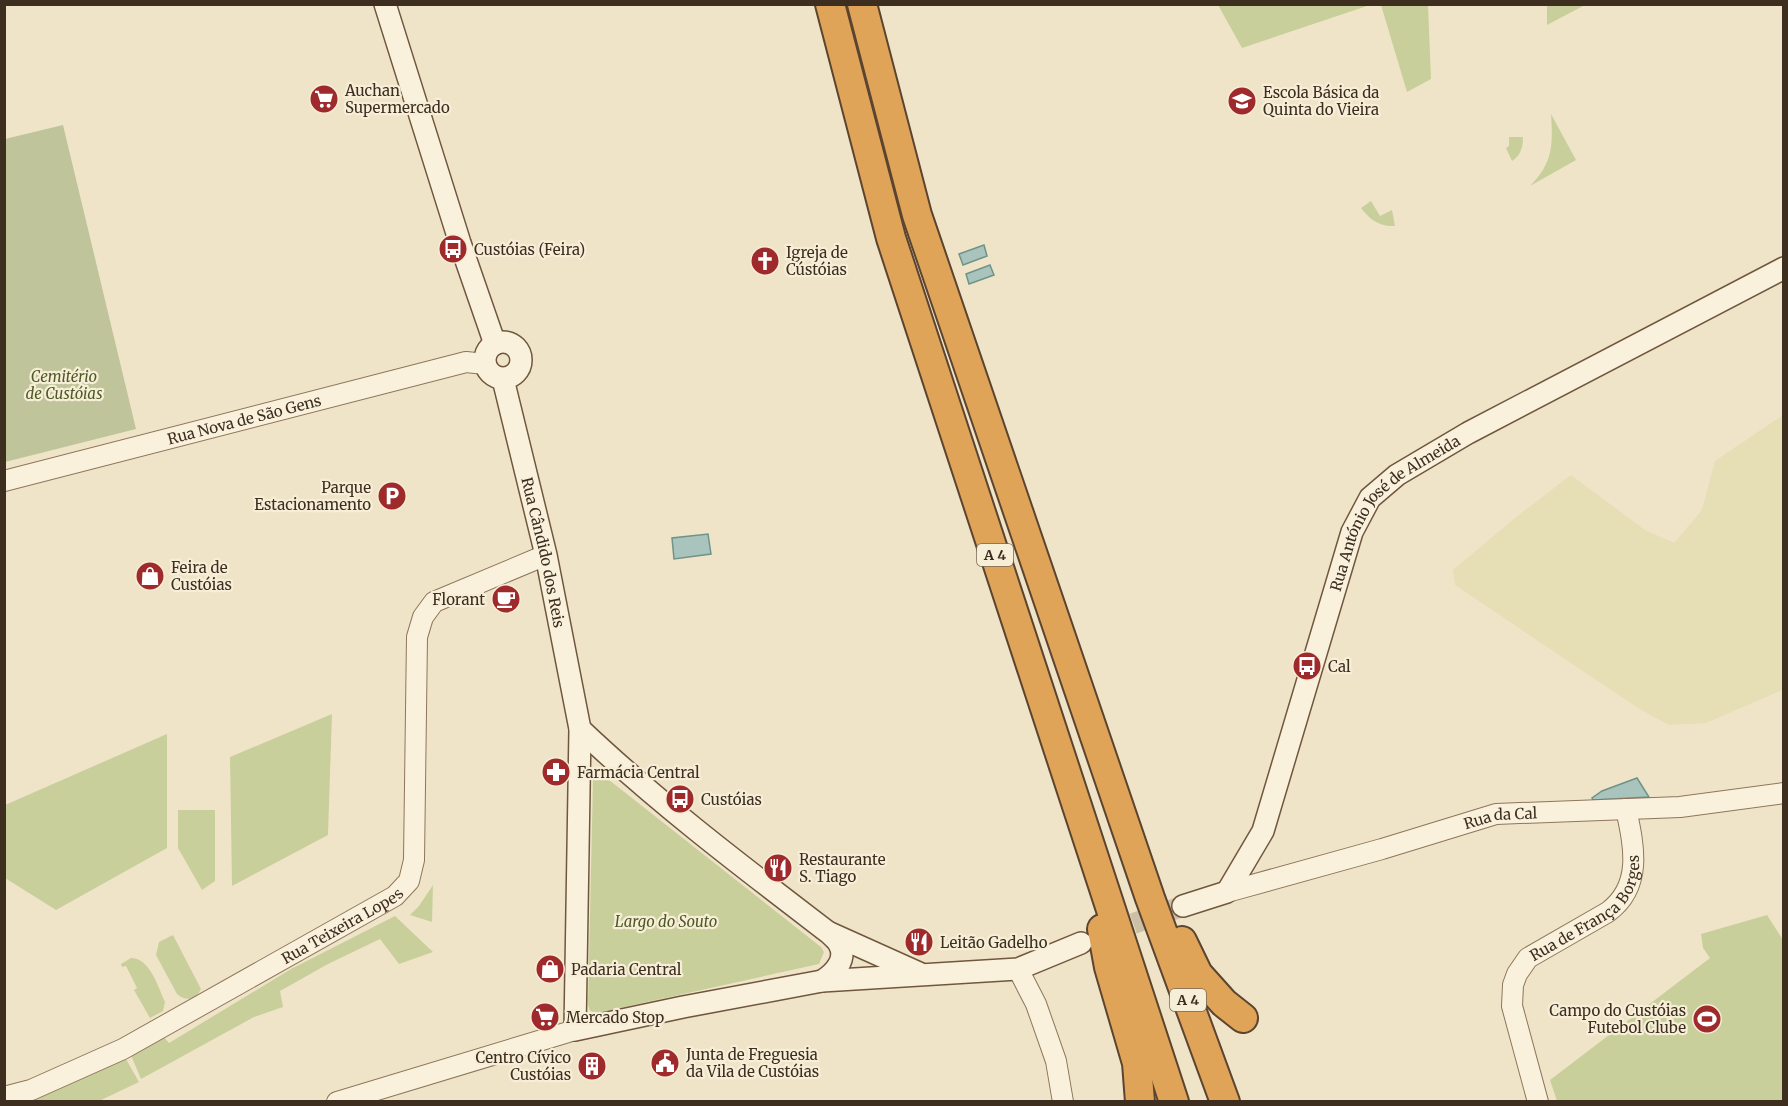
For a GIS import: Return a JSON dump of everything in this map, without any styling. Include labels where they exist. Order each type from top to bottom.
[{"type":"highway","name":"A 4","points":[[830,4],[891,237],[1174,1101]]},
{"type":"highway","name":"A 4","points":[[862,4],[917,215],[1150,898],[1225,1101]]},
{"type":"highway","points":[[1082,818],[1109,967],[1137,1063],[1140,1101]]},
{"type":"highway","points":[[1150,898],[1177,932],[1198,974],[1224,1003],[1243,1018]]},
{"type":"main road","points":[[385,4],[456,232],[495,344]]},
{"type":"main road","name":"Rua António José de Almeida","points":[[1227,892],[1263,831],[1352,532],[1370,498],[1397,475],[1468,433],[1784,268]]},
{"type":"main road","points":[[501,342],[513,345],[520,355],[521,361],[517,371],[508,378],[502,379],[491,375],[485,364],[486,352],[495,344],[501,342]]},
{"type":"main road","name":"Rua Cândido dos Reis","points":[[502,379],[546,555],[580,729]]},
{"type":"main road","points":[[580,729],[727,855],[829,933],[842,951],[840,961],[832,975],[822,981]]},
{"type":"main road","points":[[580,729],[576,1030],[822,981],[1018,969],[1081,943]]},
{"type":"main road","points":[[579,765],[592,750],[603,751]]},
{"type":"main road","points":[[1184,906],[1227,892]]},
{"type":"main road","points":[[829,933],[921,974]]},
{"type":"street","name":"Rua Nova de São Gens","points":[[4,481],[466,362],[485,364]]},
{"type":"street","name":"Rua Teixeira Lopes","points":[[4,1097],[31,1090],[123,1049],[395,896],[409,881],[414,860],[417,637],[423,617],[434,602],[546,555]]},
{"type":"street","name":"Rua da Cal","points":[[1227,892],[1382,849],[1496,814],[1680,807],[1784,794]]},
{"type":"street","name":"Rua de França Borges","points":[[1538,1101],[1512,1006],[1513,985],[1517,974],[1528,958],[1617,906],[1629,887],[1634,857],[1626,809]]},
{"type":"street","points":[[1018,969],[1035,1004],[1056,1061],[1063,1101]]},
{"type":"street","points":[[337,1101],[576,1030]]},
{"type":"shaded area","points":[[1783,415],[1784,689],[1706,723],[1669,725],[1638,708],[1455,585],[1453,570],[1571,475],[1645,530],[1674,543],[1702,510],[1715,461]]},
{"type":"green space","points":[[1547,4],[1585,4],[1585,5],[1547,25]]},
{"type":"green space","points":[[1218,5],[1370,5],[1242,48]]},
{"type":"green space","points":[[1381,5],[1428,5],[1431,79],[1407,92]]},
{"type":"green space","points":[[1551,114],[1576,160],[1530,186],[1538,178],[1550,153]]},
{"type":"green space","name":"Cemitério de Custóias","points":[[63,125],[136,429],[5,462],[5,139]]},
{"type":"green space","points":[[1509,137],[1523,137],[1521,150],[1512,161],[1506,148],[1509,146]]},
{"type":"green space","points":[[1371,201],[1380,216],[1392,210],[1395,226],[1380,224],[1368,216],[1361,208]]},
{"type":"green space","points":[[332,714],[328,835],[232,886],[230,757]]},
{"type":"green space","points":[[167,734],[167,848],[56,910],[5,878],[5,805]]},
{"type":"green space","name":"Largo do Souto","points":[[597,775],[604,776],[821,947],[824,952],[819,964],[597,1013],[590,1011],[588,1005],[593,779]]},
{"type":"green space","points":[[178,810],[215,810],[215,881],[202,890],[178,848]]},
{"type":"green space","points":[[433,885],[432,922],[410,915],[419,906]]},
{"type":"green space","name":"Campo do Custóias Futebol Clube","points":[[1767,915],[1783,940],[1783,1101],[1557,1101],[1550,1080],[1710,958],[1703,948],[1701,934]]},
{"type":"green space","points":[[395,916],[433,952],[399,964],[380,939],[328,964],[280,991],[283,1007],[254,1017],[141,1079],[130,1053],[163,1036],[169,1043],[291,969]]},
{"type":"green space","points":[[173,935],[201,989],[196,996],[190,999],[177,994],[156,955],[159,942]]},
{"type":"green space","points":[[131,958],[138,959],[148,968],[165,1002],[163,1011],[150,1018],[134,990],[137,988],[126,966],[122,967],[121,964]]},
{"type":"green space","points":[[122,1052],[139,1082],[99,1101],[23,1102]]},
{"type":"water","points":[[984,245],[987,256],[963,265],[959,254]]},
{"type":"water","points":[[990,265],[994,275],[969,284],[966,274]]},
{"type":"water","points":[[708,534],[711,554],[674,559],[672,538]]},
{"type":"water","points":[[1637,778],[1649,797],[1593,800],[1592,798],[1602,791]]},
{"type":"tunnel","points":[[1104,934],[1183,906]]},
{"type":"place","name":"Auchan Supermercado","points":[[324,99]]},
{"type":"place","name":"Escola Básica da Quinta do Vieira","points":[[1242,101]]},
{"type":"place","name":"Custóias (Feira)","points":[[453,249]]},
{"type":"place","name":"Igreja de Cústóias","points":[[765,261]]},
{"type":"place","name":"Parque Estacionamento","points":[[392,496]]},
{"type":"place","name":"Feira de Custóias","points":[[150,576]]},
{"type":"place","name":"Florant","points":[[506,599]]},
{"type":"place","name":"Cal","points":[[1307,666]]},
{"type":"place","name":"Farmácia Central","points":[[556,772]]},
{"type":"place","name":"Custóias","points":[[680,799]]},
{"type":"place","name":"Restaurante S. Tiago","points":[[778,868]]},
{"type":"place","name":"Leitão Gadelho","points":[[919,942]]},
{"type":"place","name":"Padaria Central","points":[[550,969]]},
{"type":"place","name":"Mercado Stop","points":[[545,1017]]},
{"type":"place","name":"Campo do Custóias Futebol Clube","points":[[1707,1019]]},
{"type":"place","name":"Junta de Freguesia da Vila de Custóias","points":[[665,1063]]},
{"type":"place","name":"Centro Cívico Custóias","points":[[592,1066]]}]
